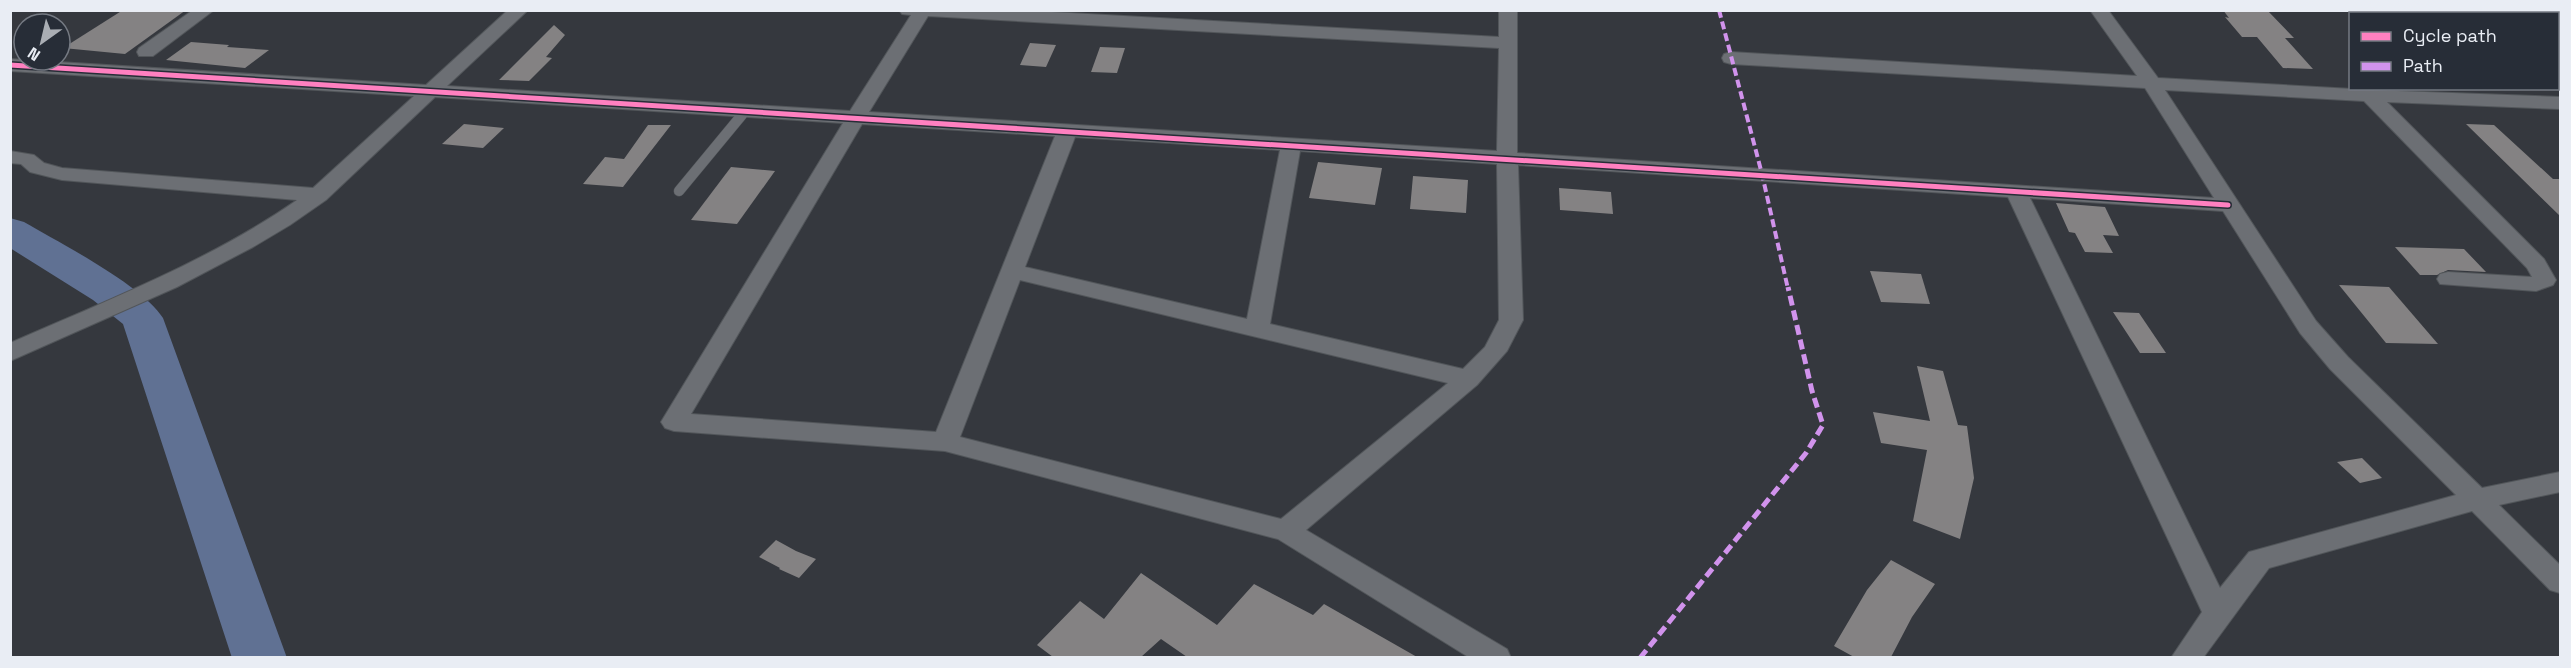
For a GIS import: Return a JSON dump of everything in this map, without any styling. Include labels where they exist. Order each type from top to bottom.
[{"type":"street","points":[[146,52],[205,10]]},
{"type":"street","points":[[10,353],[165,286],[282,222],[318,195],[519,10]]},
{"type":"street","points":[[908,10],[1508,44]]},
{"type":"street","points":[[1286,531],[1468,379],[1495,351],[1511,320],[1507,159],[1508,10]]},
{"type":"street","points":[[2099,10],[2151,82],[2274,276],[2316,336],[2339,363],[2560,582]]},
{"type":"street","points":[[923,11],[856,117],[674,422],[945,442],[1286,531],[1496,657]]},
{"type":"street","points":[[1731,58],[2370,96],[2560,103]]},
{"type":"street","points":[[10,65],[2228,205]]},
{"type":"street","points":[[2370,96],[2536,264],[2545,280],[2536,284],[2448,279]]},
{"type":"street","points":[[945,442],[1067,132]]},
{"type":"street","points":[[1257,328],[1291,146]]},
{"type":"street","points":[[10,157],[27,159],[37,168],[62,174],[318,195]]},
{"type":"street","points":[[2016,191],[2217,613]]},
{"type":"street","points":[[1012,271],[1468,379]]},
{"type":"street","points":[[2186,657],[2259,560],[2475,500],[2560,482]]},
{"type":"lane","points":[[679,191],[746,110]]},
{"type":"building","points":[[123,10],[186,10],[125,54],[72,49],[72,42]]},
{"type":"building","points":[[2223,10],[2267,10],[2294,38],[2285,38],[2313,69],[2283,68],[2257,37],[2242,37],[2225,17],[2229,18]]},
{"type":"building","points":[[554,25],[565,35],[546,57],[552,58],[529,81],[499,80]]},
{"type":"building","points":[[191,42],[269,50],[245,68],[166,60]]},
{"type":"building","points":[[1030,43],[1056,45],[1046,67],[1020,65]]},
{"type":"building","points":[[1100,47],[1125,48],[1117,73],[1091,72]]},
{"type":"building","points":[[464,124],[504,128],[483,148],[442,144]]},
{"type":"building","points":[[2466,124],[2494,125],[2553,179],[2560,179],[2560,216]]},
{"type":"building","points":[[648,125],[671,125],[623,187],[583,184],[605,157],[624,159]]},
{"type":"building","points":[[1318,162],[1382,168],[1375,205],[1309,198]]},
{"type":"building","points":[[731,167],[775,171],[737,224],[691,220]]},
{"type":"building","points":[[1413,176],[1468,180],[1466,213],[1410,209]]},
{"type":"building","points":[[1559,188],[1611,192],[1613,214],[1560,210]]},
{"type":"building","points":[[2056,203],[2105,207],[2119,236],[2103,235],[2113,253],[2085,252],[2075,233],[2069,232]]},
{"type":"building","points":[[2395,247],[2464,249],[2486,272],[2448,270],[2437,275],[2420,275]]},
{"type":"building","points":[[1870,271],[1921,274],[1930,304],[1881,302]]},
{"type":"building","points":[[2339,285],[2389,287],[2438,344],[2386,343]]},
{"type":"building","points":[[2113,312],[2139,313],[2166,353],[2140,353]]},
{"type":"building","points":[[1917,366],[1943,371],[1958,425],[1967,426],[1974,478],[1960,539],[1913,521],[1927,450],[1881,443],[1873,412],[1930,421]]},
{"type":"building","points":[[2362,458],[2382,478],[2360,483],[2337,462]]},
{"type":"building","points":[[776,540],[816,559],[799,578],[759,557]]},
{"type":"building","points":[[1891,560],[1935,584],[1912,617],[1891,657],[1854,657],[1834,646],[1867,590]]},
{"type":"building","points":[[1141,573],[1217,625],[1254,584],[1313,615],[1324,604],[1417,657],[1187,657],[1161,639],[1141,657],[1053,657],[1037,645],[1080,601],[1104,619]]},
{"type":"waterway","points":[[10,230],[108,291],[142,318],[260,658]]},
{"type":"marked path","points":[[1640,658],[1806,453],[1823,425],[1812,391],[1762,174],[1719,10]]},
{"type":"cycle path","points":[[10,65],[2228,205]]}]
